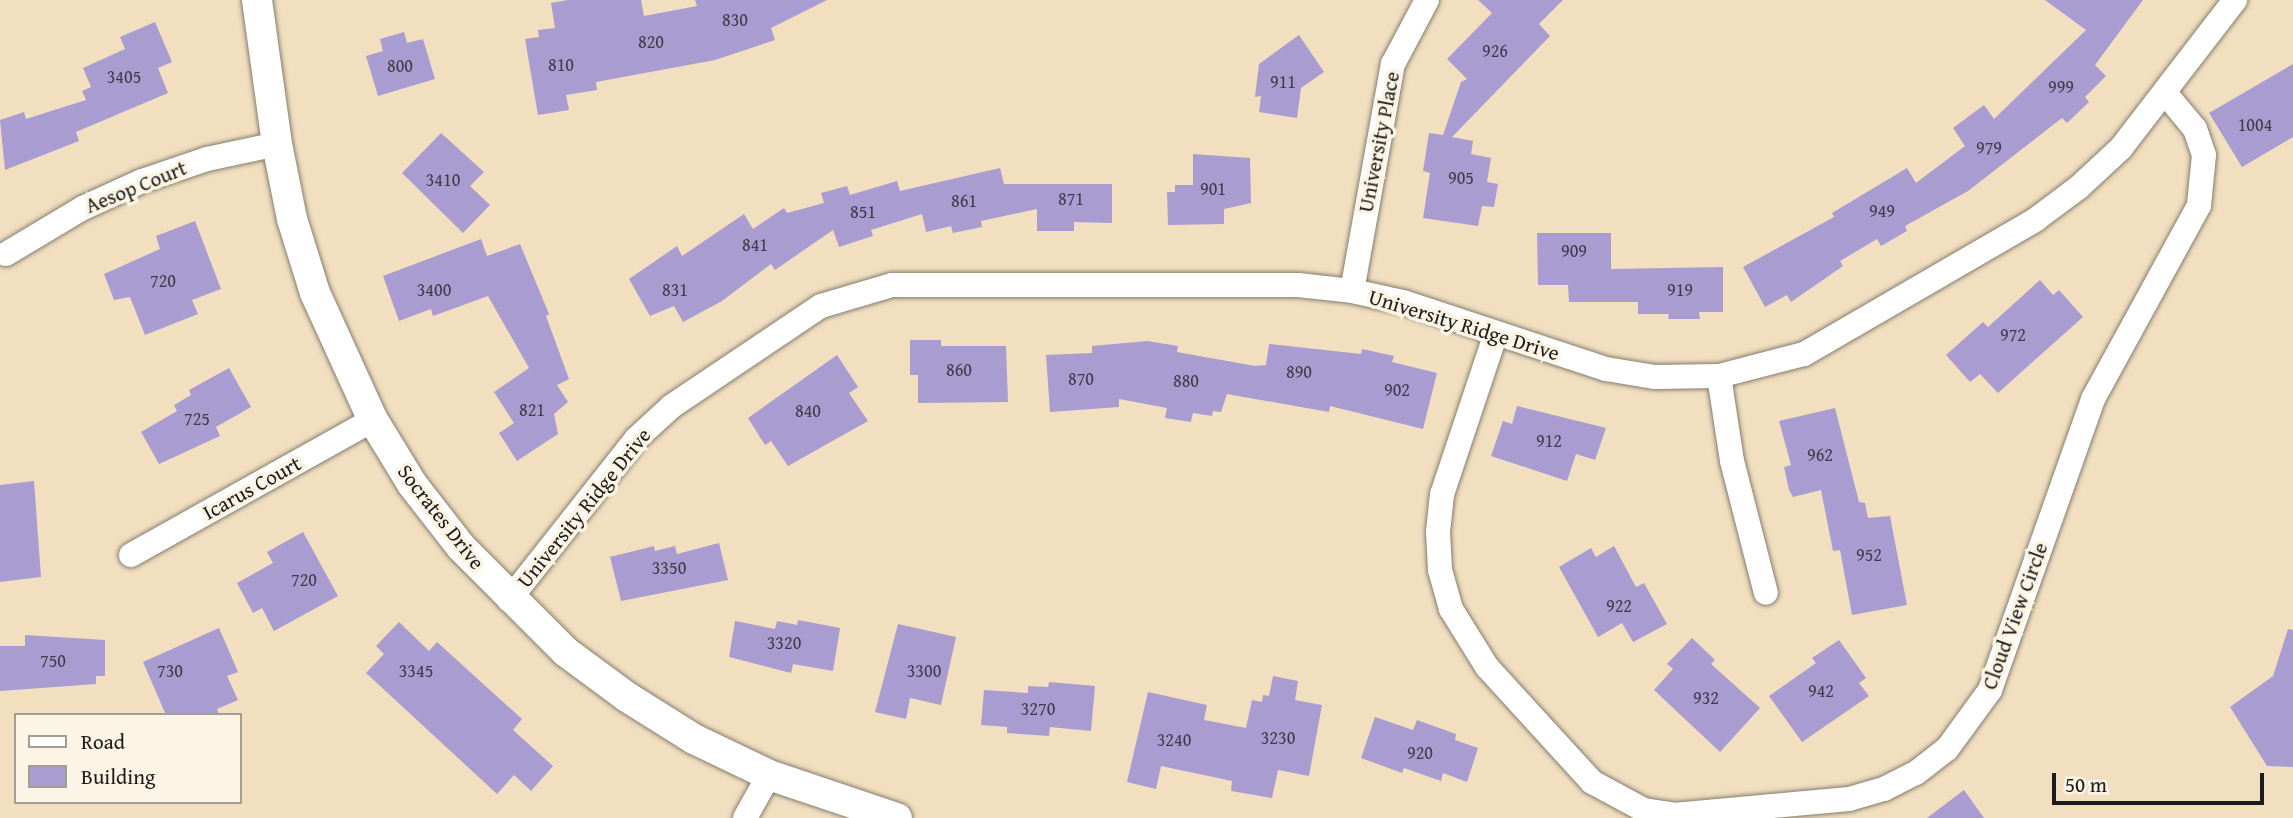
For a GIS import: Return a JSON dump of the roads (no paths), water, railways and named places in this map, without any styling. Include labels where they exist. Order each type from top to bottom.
[{"type":"street","name":"Socrates Drive","points":[[257,0],[277,144],[315,293],[373,420],[420,495],[509,600],[566,652],[627,697],[694,739],[769,775],[897,818]]},
{"type":"street","name":"University Place","points":[[1352,291],[1393,64],[1427,0]]},
{"type":"street","name":"University Ridge Drive","points":[[509,600],[636,439],[672,405],[803,317],[855,293],[892,285],[1298,285],[1352,291],[1404,302],[1606,369],[1655,377],[1719,376],[1804,354],[2035,220],[2121,148],[2166,94],[2235,0]]},
{"type":"street","name":"Cloud View Circle","points":[[1496,333],[1442,494],[1438,532],[1440,570],[1451,609],[1487,667],[1592,782],[1644,810],[1674,815],[1849,799],[1884,789],[1916,773],[1947,749],[1990,690],[2093,399],[2199,205],[2204,155],[2195,129],[2166,94]]},
{"type":"street","name":"Aesop Court","points":[[6,254],[83,208],[142,181],[207,159],[277,144]]},
{"type":"street","points":[[1719,376],[1732,461],[1766,593]]},
{"type":"street","name":"Icarus Court","points":[[131,555],[373,420]]},
{"type":"street","points":[[745,818],[769,775]]}]
